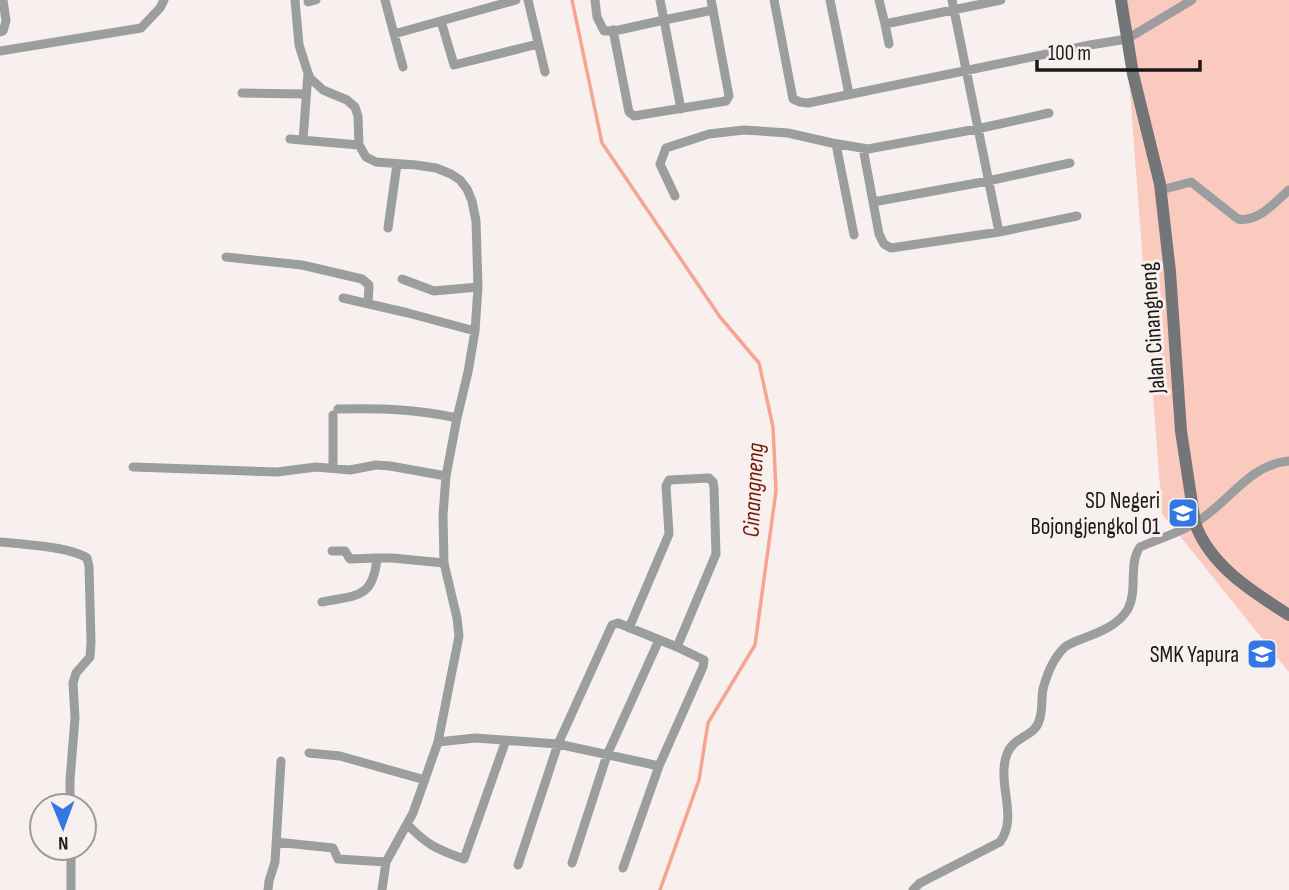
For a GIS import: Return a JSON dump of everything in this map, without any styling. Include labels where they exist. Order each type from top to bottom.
[{"type":"street","points":[[0,32],[3,31],[6,21],[3,0]]},
{"type":"street","points":[[0,51],[141,28],[164,0]]},
{"type":"street","points":[[295,0],[299,45],[307,73],[323,90],[347,100],[355,107],[359,145],[366,157],[373,162],[436,168],[460,180],[472,201],[475,220],[478,287],[475,331],[446,476],[443,515],[444,563],[459,636],[438,742],[413,813],[386,862],[382,890]]},
{"type":"street","points":[[385,0],[403,67]]},
{"type":"street","points":[[394,34],[516,0]]},
{"type":"street","points":[[528,0],[545,72]]},
{"type":"street","points":[[595,0],[597,17],[604,31],[663,20],[712,5],[729,96],[726,101],[634,116],[629,112],[613,30]]},
{"type":"street","points":[[660,0],[681,109]]},
{"type":"street","points":[[774,0],[793,99],[808,103],[1126,39],[1192,0]]},
{"type":"street","points":[[830,0],[849,94]]},
{"type":"street","points":[[878,0],[889,44]]},
{"type":"street","points":[[952,0],[999,232]]},
{"type":"street","points":[[885,24],[1001,0]]},
{"type":"street","name":"Jalan Cinangneng","points":[[1121,0],[1126,39],[1161,190],[1170,272],[1181,432],[1195,523],[1200,536],[1223,566],[1289,615]]},
{"type":"street","points":[[441,21],[454,65],[538,44]]},
{"type":"street","points":[[303,140],[307,73]]},
{"type":"street","points":[[242,93],[306,94]]},
{"type":"street","points":[[675,196],[660,164],[666,148],[709,134],[744,130],[788,133],[868,149],[1049,113]]},
{"type":"street","points":[[290,139],[359,145]]},
{"type":"street","points":[[836,144],[854,236]]},
{"type":"street","points":[[863,148],[879,234],[884,244],[891,248],[999,232],[1077,216]]},
{"type":"street","points":[[388,228],[397,163]]},
{"type":"street","points":[[873,202],[1070,163]]},
{"type":"street","points":[[1161,190],[1191,182],[1238,219],[1247,221],[1259,215],[1289,190]]},
{"type":"street","points":[[226,257],[302,265],[362,279],[369,285],[368,304]]},
{"type":"street","points":[[402,279],[434,291],[478,287]]},
{"type":"street","points":[[343,298],[475,331]]},
{"type":"street","points":[[332,468],[335,412],[396,409],[425,411],[457,418]]},
{"type":"street","points":[[905,890],[916,887],[1000,842],[1009,822],[1004,769],[1008,751],[1039,723],[1043,689],[1053,661],[1069,644],[1107,629],[1119,620],[1128,608],[1133,593],[1135,559],[1140,547],[1195,523],[1264,467],[1289,461]]},
{"type":"street","points":[[133,467],[277,472],[316,467],[350,470],[390,466],[446,476]]},
{"type":"street","points":[[629,628],[668,534],[666,486],[669,480],[709,478],[714,488],[716,554],[677,647]]},
{"type":"street","points":[[0,542],[79,553],[87,558],[90,657],[76,673],[73,682],[75,718],[70,792]]},
{"type":"street","points":[[332,551],[345,551],[350,559],[392,558],[444,563]]},
{"type":"street","points":[[323,602],[366,591],[374,578],[377,558]]},
{"type":"street","points":[[518,865],[558,744],[608,630],[618,623],[704,660],[704,667],[659,766],[623,868]]},
{"type":"street","points":[[572,863],[607,755],[659,640]]},
{"type":"street","points":[[438,742],[475,738],[558,744],[659,766]]},
{"type":"street","points":[[407,824],[423,841],[464,859],[506,740]]},
{"type":"street","points":[[309,753],[340,757],[425,780]]},
{"type":"street","points":[[268,890],[275,862],[281,761]]},
{"type":"street","points":[[276,842],[333,848],[338,859],[386,862]]},
{"type":"street","points":[[71,862],[71,890]]},
{"type":"shaded area","points":[[1123,0],[1289,0],[1289,672],[1162,514]]},
{"type":"waterway","name":"Cinangneng","points":[[572,0],[602,143],[720,317],[759,363],[773,427],[776,491],[755,645],[708,723],[699,780],[660,890]]},
{"type":"place","name":"SD Negeri Bojongjengkol 01","points":[[1183,513]]},
{"type":"place","name":"SMK Yapura","points":[[1262,654]]}]
